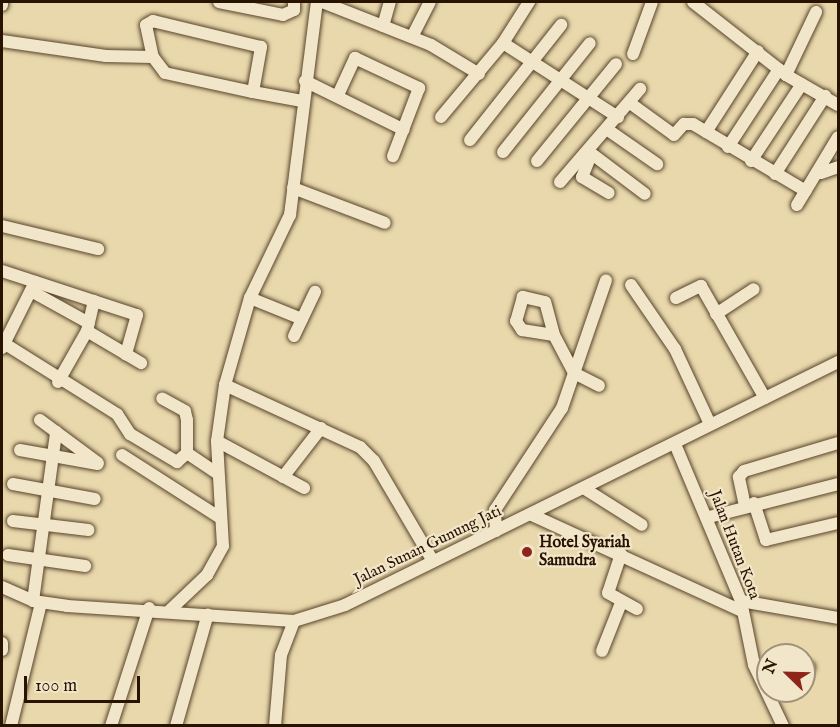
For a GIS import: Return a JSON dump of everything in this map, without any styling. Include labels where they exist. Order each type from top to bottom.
[{"type":"street","points":[[219,2],[283,15],[294,9],[294,2]]},
{"type":"street","points":[[170,610],[216,562],[225,530],[219,517],[217,473],[218,441],[225,385],[250,298],[290,215],[302,101],[317,2]]},
{"type":"street","points":[[322,2],[351,7],[383,26],[412,37],[479,74]]},
{"type":"street","points":[[383,26],[390,2]]},
{"type":"street","points":[[412,37],[430,2]]},
{"type":"street","points":[[441,117],[503,43],[529,2]]},
{"type":"street","points":[[633,54],[652,2]]},
{"type":"street","points":[[693,2],[782,72],[838,105]]},
{"type":"street","points":[[728,147],[782,72],[816,12]]},
{"type":"street","points":[[253,92],[261,47],[153,21],[146,26],[153,57],[165,73],[253,92],[302,101]]},
{"type":"street","points":[[470,140],[561,25]]},
{"type":"street","points":[[2,41],[106,56],[153,57]]},
{"type":"street","points":[[503,43],[618,117]]},
{"type":"street","points":[[503,152],[590,43]]},
{"type":"street","points":[[706,132],[758,51]]},
{"type":"street","points":[[339,95],[355,58],[410,83],[420,92],[393,156]]},
{"type":"street","points":[[537,161],[616,64]]},
{"type":"street","points":[[305,81],[339,95],[404,130]]},
{"type":"street","points":[[751,161],[802,84]]},
{"type":"street","points":[[560,182],[590,152],[640,89]]},
{"type":"street","points":[[775,174],[825,96]]},
{"type":"street","points":[[630,103],[671,134],[687,122],[806,191]]},
{"type":"street","points":[[608,130],[657,164]]},
{"type":"street","points":[[797,205],[821,173],[838,137]]},
{"type":"street","points":[[590,152],[582,177],[609,193]]},
{"type":"street","points":[[590,152],[645,194]]},
{"type":"street","points":[[821,173],[838,167]]},
{"type":"street","points":[[293,188],[385,223]]},
{"type":"street","points":[[2,226],[98,249]]},
{"type":"street","points":[[2,271],[33,287],[141,363]]},
{"type":"street","points":[[496,531],[495,510],[562,408],[606,280]]},
{"type":"street","points":[[631,285],[675,349],[710,424]]},
{"type":"street","points":[[676,298],[701,286],[765,398]]},
{"type":"street","points":[[33,287],[94,301],[137,315],[126,354]]},
{"type":"street","points":[[33,287],[3,345],[119,419],[130,434],[169,460],[177,462],[187,453]]},
{"type":"street","points":[[716,314],[754,289]]},
{"type":"street","points":[[294,336],[315,292]]},
{"type":"street","points":[[250,298],[302,319]]},
{"type":"street","points":[[59,380],[88,327],[94,301]]},
{"type":"street","points":[[554,334],[574,373],[599,386]]},
{"type":"street","name":"Jalan Sunan Gunung Jati","points":[[2,587],[37,602],[149,608],[294,621],[345,605],[838,363]]},
{"type":"street","points":[[225,385],[354,443],[374,461],[433,561]]},
{"type":"street","points":[[162,398],[185,411],[187,453]]},
{"type":"street","points":[[20,450],[98,464],[40,420]]},
{"type":"street","points":[[283,477],[321,428]]},
{"type":"street","points":[[11,726],[37,602],[38,560],[45,490],[56,432]]},
{"type":"street","points":[[218,441],[304,488]]},
{"type":"street","points":[[838,443],[744,471],[739,477],[766,540],[838,523]]},
{"type":"street","name":"Jalan Hutan Kota","points":[[675,444],[709,517],[742,606],[756,653]]},
{"type":"street","points":[[187,453],[217,473]]},
{"type":"street","points":[[122,455],[219,517]]},
{"type":"street","points":[[14,484],[95,499]]},
{"type":"street","points":[[709,517],[750,504],[838,484]]},
{"type":"street","points":[[585,489],[642,525]]},
{"type":"street","points":[[532,515],[742,606],[838,618]]},
{"type":"street","points":[[13,521],[88,530]]},
{"type":"street","points":[[621,554],[608,590],[621,603],[638,609]]},
{"type":"street","points":[[8,555],[85,566]]},
{"type":"street","points":[[602,651],[621,603]]},
{"type":"street","points":[[111,726],[149,608]]},
{"type":"street","points":[[176,726],[208,614]]},
{"type":"street","points":[[275,726],[276,684],[294,621]]},
{"type":"street","points":[[2,643],[2,650]]},
{"type":"street","name":"Jalan Hutan Kota","points":[[773,703],[783,726]]},
{"type":"place","name":"Hotel Syariah Samudra","points":[[527,552]]}]
